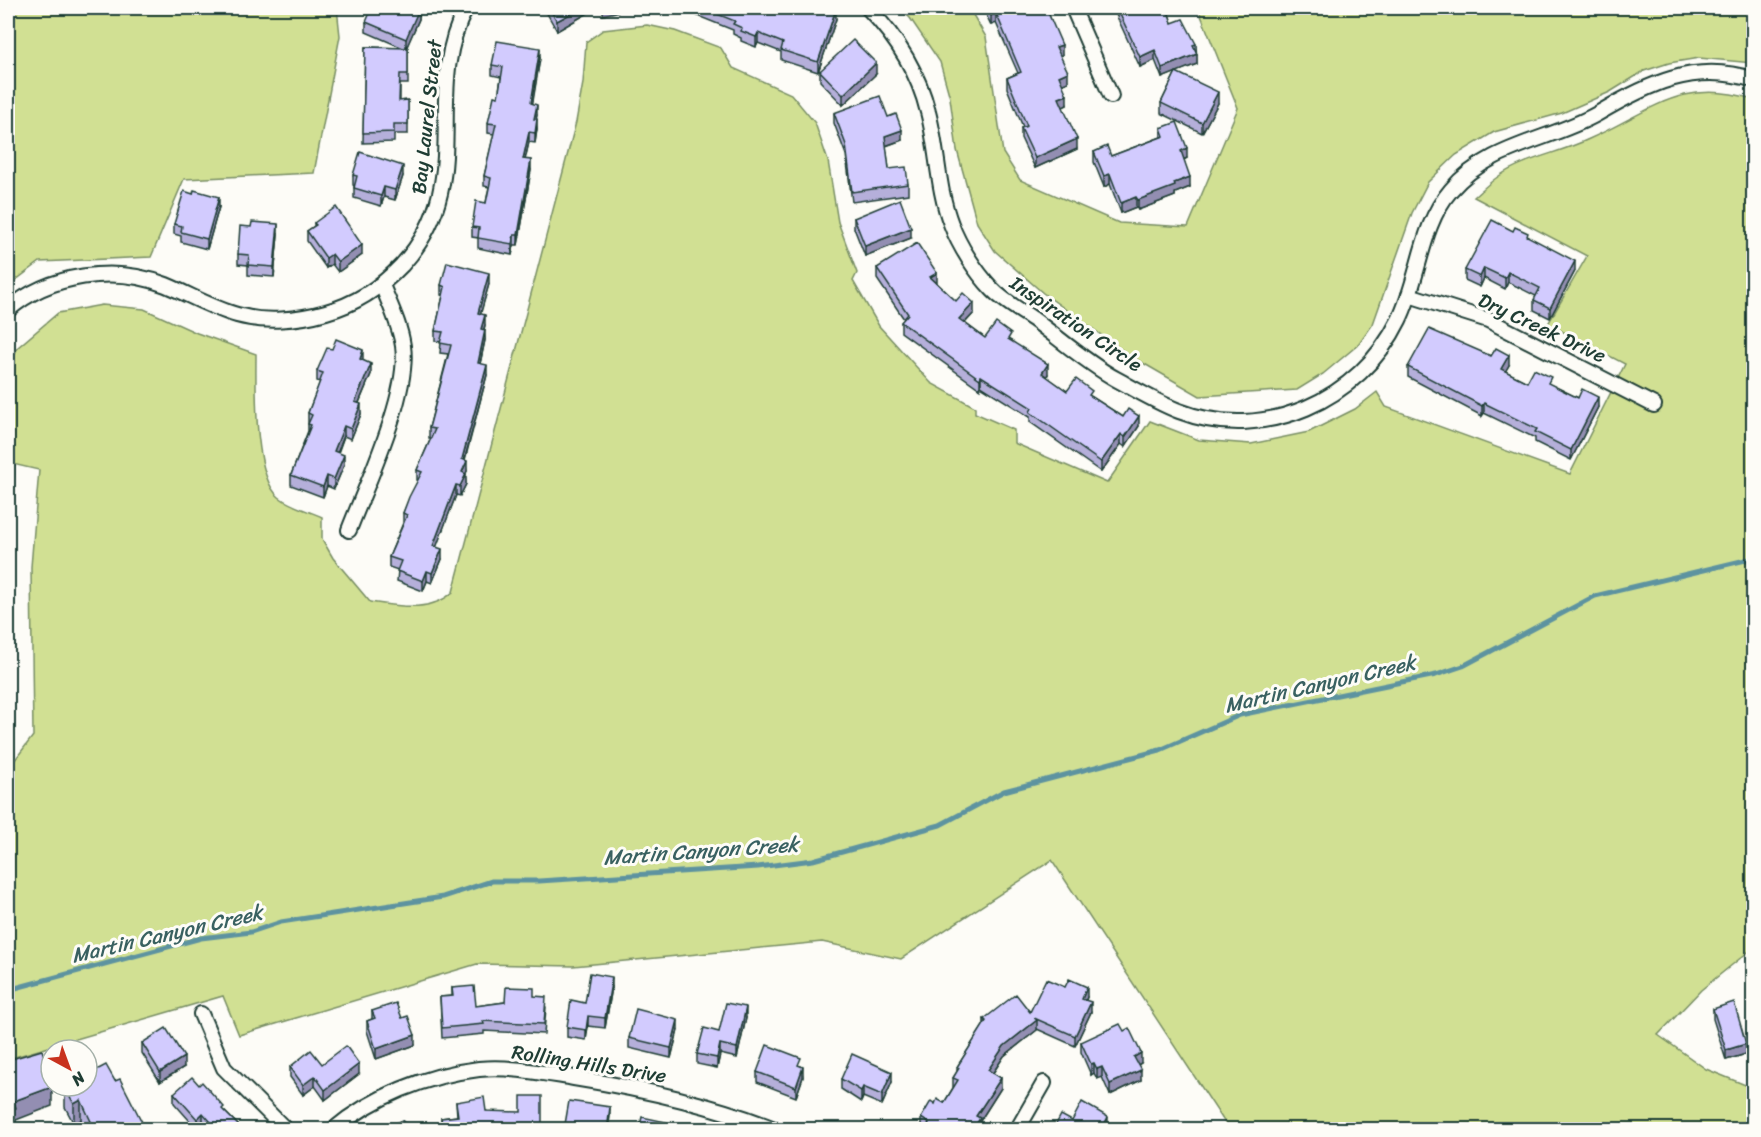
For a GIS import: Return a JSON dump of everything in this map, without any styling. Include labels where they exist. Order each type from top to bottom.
[{"type":"street","name":"Bay Laurel Street","points":[[8,310],[30,294],[53,284],[98,275],[119,274],[149,280],[238,316],[266,320],[304,318],[329,312],[382,285],[414,252],[437,209],[446,166],[448,65],[453,40],[466,8]]},
{"type":"street","name":"Inspiration Circle","points":[[868,8],[902,48],[917,78],[928,112],[941,188],[951,226],[993,291],[1112,377],[1179,411],[1245,424],[1296,413],[1335,393],[1371,362],[1400,320],[1432,218],[1452,189],[1479,166],[1516,144],[1575,126],[1628,95],[1670,77],[1719,73],[1754,80]]},
{"type":"street","points":[[1073,8],[1111,96]]},
{"type":"street","points":[[349,530],[398,402],[404,348],[397,322],[382,285]]},
{"type":"street","name":"Dry Creek Drive","points":[[1409,295],[1488,320],[1654,405]]},
{"type":"street","points":[[201,1014],[224,1068],[286,1130]]},
{"type":"street","name":"Rolling Hills Drive","points":[[333,1130],[352,1114],[400,1090],[436,1078],[480,1069],[532,1071],[646,1089],[739,1115],[777,1130]]},
{"type":"street","points":[[1017,1130],[1044,1083]]},
{"type":"green space","points":[[8,8],[337,8],[340,36],[314,173],[184,179],[151,257],[40,262],[8,286]]},
{"type":"green space","points":[[899,8],[969,8],[986,37],[1003,153],[1020,180],[1119,223],[1188,227],[1238,108],[1198,8],[1753,8],[1753,63],[1699,58],[1669,63],[1644,71],[1610,92],[1562,113],[1494,132],[1456,155],[1428,182],[1412,213],[1373,324],[1359,344],[1323,374],[1297,390],[1200,396],[1129,355],[1043,293],[995,251],[977,223],[957,150],[950,98],[940,62],[910,18]]},
{"type":"green space","points":[[647,25],[675,31],[721,48],[733,68],[791,94],[815,123],[828,161],[838,222],[857,273],[853,281],[879,326],[931,383],[975,407],[975,413],[1014,430],[1014,443],[1107,483],[1150,421],[1199,440],[1251,444],[1309,432],[1355,409],[1377,392],[1386,407],[1570,474],[1625,364],[1548,324],[1587,256],[1474,197],[1509,170],[1589,139],[1667,101],[1705,92],[1728,93],[1753,99],[1753,948],[1701,990],[1658,1035],[1706,1069],[1753,1088],[1753,1129],[1229,1129],[1052,860],[901,959],[822,942],[573,966],[477,964],[239,1035],[223,996],[80,1038],[39,1038],[39,1050],[8,1059],[8,769],[33,736],[31,567],[39,470],[8,463],[8,372],[17,348],[58,313],[102,305],[144,309],[197,333],[256,354],[260,451],[264,470],[279,497],[294,506],[322,517],[322,539],[333,558],[370,602],[414,606],[435,603],[444,599],[453,592],[576,122],[583,83],[586,42],[603,30]]},
{"type":"building","points":[[372,8],[419,9],[406,39],[366,22]]},
{"type":"building","points":[[549,8],[581,8],[557,21]]},
{"type":"building","points":[[702,8],[802,8],[817,12],[818,8],[836,9],[818,62],[781,50],[783,43],[758,33],[756,37],[741,31],[742,28],[733,24],[735,21]]},
{"type":"building","points":[[987,8],[1046,8],[1062,45],[1056,47],[1068,72],[1059,76],[1067,95],[1059,98],[1077,139],[1035,158],[1021,128],[1027,126],[1007,78],[1021,72],[996,13],[991,15]]},
{"type":"building","points":[[1117,8],[1167,8],[1172,23],[1183,19],[1196,44],[1193,45],[1197,54],[1162,68],[1155,50],[1140,57]]},
{"type":"building","points":[[853,40],[876,63],[843,95],[820,71]]},
{"type":"building","points":[[497,41],[540,48],[531,103],[537,105],[534,119],[537,119],[535,133],[529,132],[523,159],[531,160],[518,235],[514,235],[512,244],[478,238],[479,228],[472,227],[476,201],[486,203],[491,178],[484,176],[496,124],[488,123],[494,96],[498,97],[503,67],[492,65]]},
{"type":"building","points":[[365,47],[408,48],[408,74],[400,74],[399,101],[408,100],[408,124],[394,124],[394,132],[363,133]]},
{"type":"building","points":[[1176,72],[1218,92],[1202,123],[1161,103]]},
{"type":"building","points":[[880,96],[888,117],[896,114],[902,130],[885,136],[889,169],[906,167],[908,184],[852,192],[846,145],[834,113]]},
{"type":"building","points":[[1177,122],[1187,148],[1181,151],[1190,177],[1174,183],[1175,186],[1138,200],[1136,197],[1121,203],[1110,174],[1104,176],[1094,152],[1107,146],[1111,156],[1164,136],[1161,128]]},
{"type":"building","points":[[360,152],[403,166],[395,190],[384,187],[381,196],[354,188],[357,176],[353,175]]},
{"type":"building","points":[[194,190],[219,197],[207,239],[181,232],[182,226],[174,224],[184,191],[193,194]]},
{"type":"building","points":[[900,199],[911,228],[865,246],[854,218]]},
{"type":"building","points":[[336,207],[362,245],[338,262],[332,254],[326,258],[307,231]]},
{"type":"building","points":[[1492,220],[1513,231],[1515,227],[1528,233],[1527,236],[1575,261],[1550,308],[1534,300],[1540,288],[1508,272],[1505,278],[1484,268],[1480,277],[1465,270]]},
{"type":"building","points":[[252,222],[278,224],[274,267],[248,265],[249,255],[238,254],[240,226],[251,227]]},
{"type":"building","points":[[917,243],[937,273],[930,277],[956,301],[963,293],[974,303],[959,319],[985,338],[996,323],[1011,334],[1008,339],[1048,364],[1042,373],[1067,391],[1076,379],[1092,391],[1089,395],[1123,417],[1128,409],[1139,416],[1125,437],[1121,434],[1101,462],[1030,412],[1032,408],[981,376],[980,379],[901,322],[908,314],[877,268]]},
{"type":"building","points":[[447,262],[489,273],[478,313],[485,315],[481,329],[485,330],[478,363],[487,365],[462,459],[467,461],[462,472],[466,474],[460,486],[456,485],[433,546],[442,549],[432,573],[427,571],[423,581],[397,571],[401,561],[389,557],[407,515],[403,513],[409,497],[422,472],[417,470],[435,429],[429,428],[451,345],[440,343],[443,332],[435,331],[445,287],[441,285]]},
{"type":"building","points":[[1429,329],[1491,356],[1496,348],[1509,355],[1501,369],[1527,382],[1534,369],[1551,377],[1548,383],[1578,398],[1582,389],[1598,397],[1571,450],[1535,432],[1537,429],[1484,403],[1482,406],[1408,367]]},
{"type":"building","points":[[336,339],[363,350],[360,359],[371,364],[355,402],[361,404],[351,429],[344,426],[334,451],[344,455],[334,479],[327,476],[323,487],[291,475],[311,425],[308,424],[312,415],[308,413],[323,373],[317,371],[327,348],[332,349]]},
{"type":"building","points":[[8,462],[14,463],[10,496],[8,496]]},
{"type":"building","points":[[590,973],[612,977],[605,1018],[588,1016],[586,1030],[567,1027],[571,1000],[585,1003]]},
{"type":"building","points":[[1046,979],[1065,987],[1069,979],[1087,987],[1082,999],[1091,1002],[1075,1036],[1034,1018],[1037,1020],[1004,1046],[988,1070],[1001,1078],[976,1116],[980,1118],[973,1130],[925,1130],[929,1123],[921,1118],[931,1101],[935,1104],[937,1099],[944,1103],[958,1080],[953,1078],[959,1068],[957,1067],[986,1021],[984,1019],[1016,994],[1030,1012]]},
{"type":"building","points":[[474,986],[476,1006],[505,1002],[506,987],[534,988],[534,996],[546,997],[544,1024],[483,1021],[484,1024],[442,1028],[440,997],[453,996],[452,988]]},
{"type":"building","points":[[1734,1002],[1746,1044],[1726,1050],[1713,1009]]},
{"type":"building","points":[[396,1003],[402,1018],[408,1016],[415,1035],[376,1049],[367,1021],[375,1018],[372,1011]]},
{"type":"building","points":[[726,1003],[746,1007],[737,1048],[720,1044],[717,1058],[697,1054],[704,1028],[719,1032]]},
{"type":"building","points":[[636,1009],[678,1020],[671,1048],[629,1038]]},
{"type":"building","points":[[1120,1024],[1124,1031],[1129,1028],[1141,1053],[1134,1057],[1141,1070],[1110,1084],[1102,1067],[1097,1069],[1094,1063],[1091,1064],[1081,1042]]},
{"type":"building","points":[[166,1028],[184,1057],[160,1072],[142,1043]]},
{"type":"building","points":[[767,1045],[801,1058],[798,1065],[803,1067],[796,1087],[757,1072]]},
{"type":"building","points":[[346,1046],[359,1064],[325,1090],[315,1076],[303,1085],[290,1067],[311,1050],[322,1064]]},
{"type":"building","points":[[39,1051],[39,1092],[14,1101],[16,1108],[8,1110],[8,1060]]},
{"type":"building","points":[[852,1054],[892,1072],[882,1095],[863,1087],[861,1091],[841,1079]]},
{"type":"building","points":[[106,1065],[115,1081],[120,1079],[146,1130],[95,1130],[81,1100],[74,1104],[71,1098],[99,1098],[99,1069]]},
{"type":"building","points":[[192,1077],[199,1085],[202,1082],[224,1107],[222,1109],[243,1130],[218,1130],[203,1113],[197,1119],[174,1093]]},
{"type":"building","points":[[521,1096],[542,1096],[542,1130],[501,1130],[501,1128],[443,1130],[441,1118],[458,1116],[456,1102],[484,1097],[486,1111],[521,1112]]},
{"type":"building","points":[[569,1101],[610,1107],[607,1130],[564,1130]]},
{"type":"building","points":[[1082,1102],[1108,1117],[1101,1130],[1053,1130],[1061,1115],[1072,1121]]},
{"type":"building","points":[[642,1117],[666,1122],[665,1130],[639,1130]]},
{"type":"building","points":[[403,1120],[410,1130],[385,1130],[385,1128]]},
{"type":"waterway","name":"Martin Canyon Creek","points":[[8,990],[201,938],[251,932],[281,922],[443,897],[492,881],[539,881],[758,867],[813,860],[940,825],[1004,791],[1160,750],[1240,715],[1436,675],[1463,666],[1595,596],[1754,558]]}]
